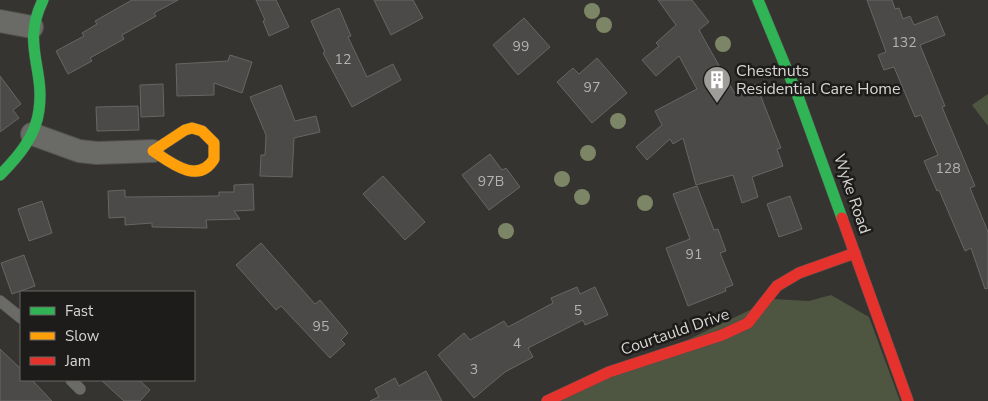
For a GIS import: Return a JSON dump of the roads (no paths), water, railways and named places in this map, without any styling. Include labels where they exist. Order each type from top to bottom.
[{"type":"street","points":[[0,174],[23,150],[32,134],[38,115],[40,98],[32,55],[32,27],[43,0]]},
{"type":"street","name":"Wyke Road","points":[[758,0],[781,48],[824,162],[908,401]]},
{"type":"street","points":[[0,21],[32,27]]},
{"type":"street","points":[[32,134],[79,151],[97,154],[153,152],[187,171],[194,172],[201,171],[212,162],[216,149],[211,136],[206,132],[192,128],[185,130],[153,152]]},
{"type":"street","name":"Courtauld Drive","points":[[547,401],[609,372],[722,336],[748,323],[777,286],[799,273],[855,253]]},
{"type":"lane","points":[[0,301],[20,317]]},
{"type":"lane","points":[[72,381],[80,389]]},
{"type":"place","name":"Chestnuts Residential Care Home","points":[[717,104]]}]
